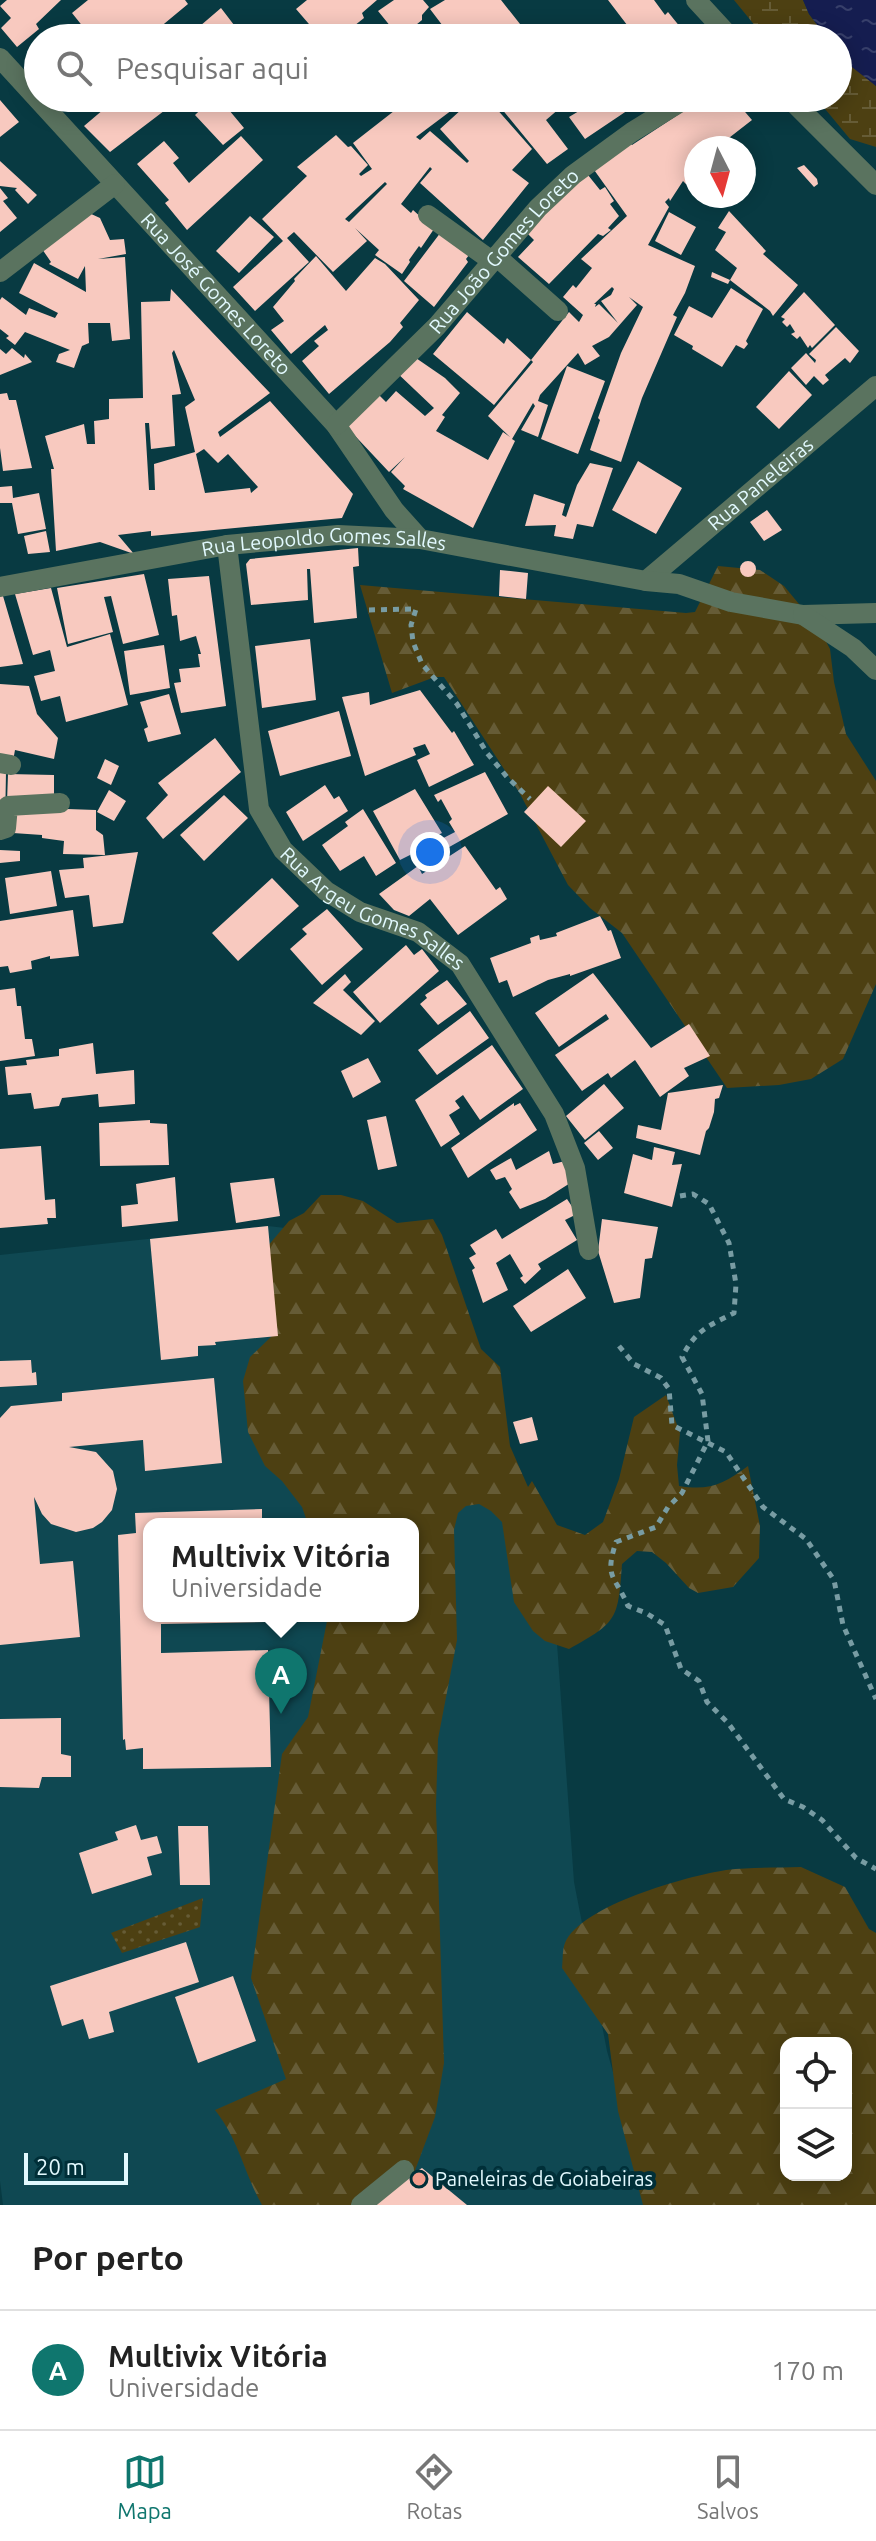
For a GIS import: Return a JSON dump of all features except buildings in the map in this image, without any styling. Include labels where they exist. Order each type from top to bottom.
[{"type":"street","points":[[696,0],[718,24]]},
{"type":"street","name":"Rua José Gomes Loreto","points":[[0,58],[24,84]]},
{"type":"street","name":"Rua José Gomes Loreto","points":[[49,112],[336,425],[394,510],[420,539]]},
{"type":"street","name":"Rua João Gomes Loreto","points":[[336,425],[437,326],[538,208],[573,175],[664,112]]},
{"type":"street","points":[[803,112],[876,185]]},
{"type":"street","points":[[0,272],[115,184]]},
{"type":"street","points":[[428,215],[494,258],[558,311]]},
{"type":"street","name":"Rua Paneleiras","points":[[646,581],[876,386]]},
{"type":"street","name":"Rua Leopoldo Gomes Salles","points":[[0,587],[227,545],[338,535],[420,539],[646,581],[679,584],[731,602],[803,615]]},
{"type":"street","name":"Rua Argeu Gomes Salles","points":[[227,545],[259,809],[283,850],[326,891],[360,912],[418,932],[460,964],[554,1114],[575,1168],[589,1250]]},
{"type":"street","points":[[803,615],[876,613]]},
{"type":"street","points":[[803,615],[853,648],[876,670]]},
{"type":"street","points":[[0,830],[6,828],[8,806],[60,803]]},
{"type":"street","points":[[361,2205],[404,2170]]},
{"type":"path","points":[[369,610],[416,609],[411,625],[413,642],[422,664],[457,704],[487,753],[530,799]]},
{"type":"path","points":[[680,1196],[693,1194],[709,1204],[729,1243],[736,1284],[734,1313],[692,1338],[682,1357],[702,1394],[708,1441],[682,1493],[668,1507],[656,1527],[616,1542],[610,1577],[628,1606],[665,1625],[681,1669],[699,1681],[707,1702],[728,1723],[784,1799],[822,1820],[856,1858],[876,1869]]},
{"type":"path","points":[[619,1346],[634,1364],[661,1378],[669,1389],[672,1425],[726,1452],[763,1507],[806,1539],[834,1580],[843,1625],[876,1699]]},
{"type":"shaded area","points":[[268,1226],[320,1232],[550,1545],[574,1882],[607,2051],[651,2205],[3,2205],[0,2181],[0,1255]]},
{"type":"green space","points":[[734,0],[803,0],[816,24],[754,24]]},
{"type":"green space","points":[[852,65],[876,86],[876,147],[850,139],[828,112],[852,112]]},
{"type":"green space","points":[[718,566],[760,570],[784,586],[819,628],[830,649],[846,734],[876,781],[876,984],[843,1059],[811,1079],[779,1085],[727,1088],[622,933],[590,908],[568,885],[519,792],[444,677],[435,677],[392,693],[360,585],[686,613],[695,612]]},
{"type":"green space","points":[[321,1195],[341,1195],[363,1201],[397,1223],[433,1219],[442,1235],[481,1349],[500,1367],[510,1446],[528,1487],[532,1481],[557,1525],[585,1535],[603,1522],[619,1479],[634,1417],[666,1395],[680,1433],[679,1486],[699,1488],[716,1485],[748,1466],[760,1526],[759,1558],[733,1587],[698,1593],[652,1552],[637,1551],[622,1564],[619,1597],[612,1617],[597,1632],[569,1649],[545,1641],[533,1631],[514,1602],[502,1522],[479,1504],[466,1506],[458,1513],[454,1530],[457,1640],[438,1739],[436,1806],[444,2063],[435,2117],[411,2181],[392,2205],[262,2205],[230,2134],[215,2110],[286,2079],[251,1978],[282,1754],[308,1717],[327,1622],[419,1622],[419,1518],[306,1518],[302,1507],[282,1481],[265,1466],[248,1432],[243,1381],[250,1357],[273,1335],[256,1260],[289,1221],[304,1213]]},
{"type":"green space","points":[[801,1867],[845,1887],[869,1929],[876,1933],[876,2205],[643,2205],[618,2111],[608,2034],[562,1968],[565,1943],[575,1929],[592,1916],[637,1894],[726,1870]]},
{"type":"green space","points":[[203,1898],[200,1927],[122,1953],[111,1933]]},
{"type":"water","points":[[803,0],[876,0],[876,86],[852,67],[852,24],[816,24]]},
{"type":"place","name":"Multivix Vitória","points":[[281,1714]]},
{"type":"place","name":"Paneleiras de Goiabeiras","points":[[419,2179]]}]
